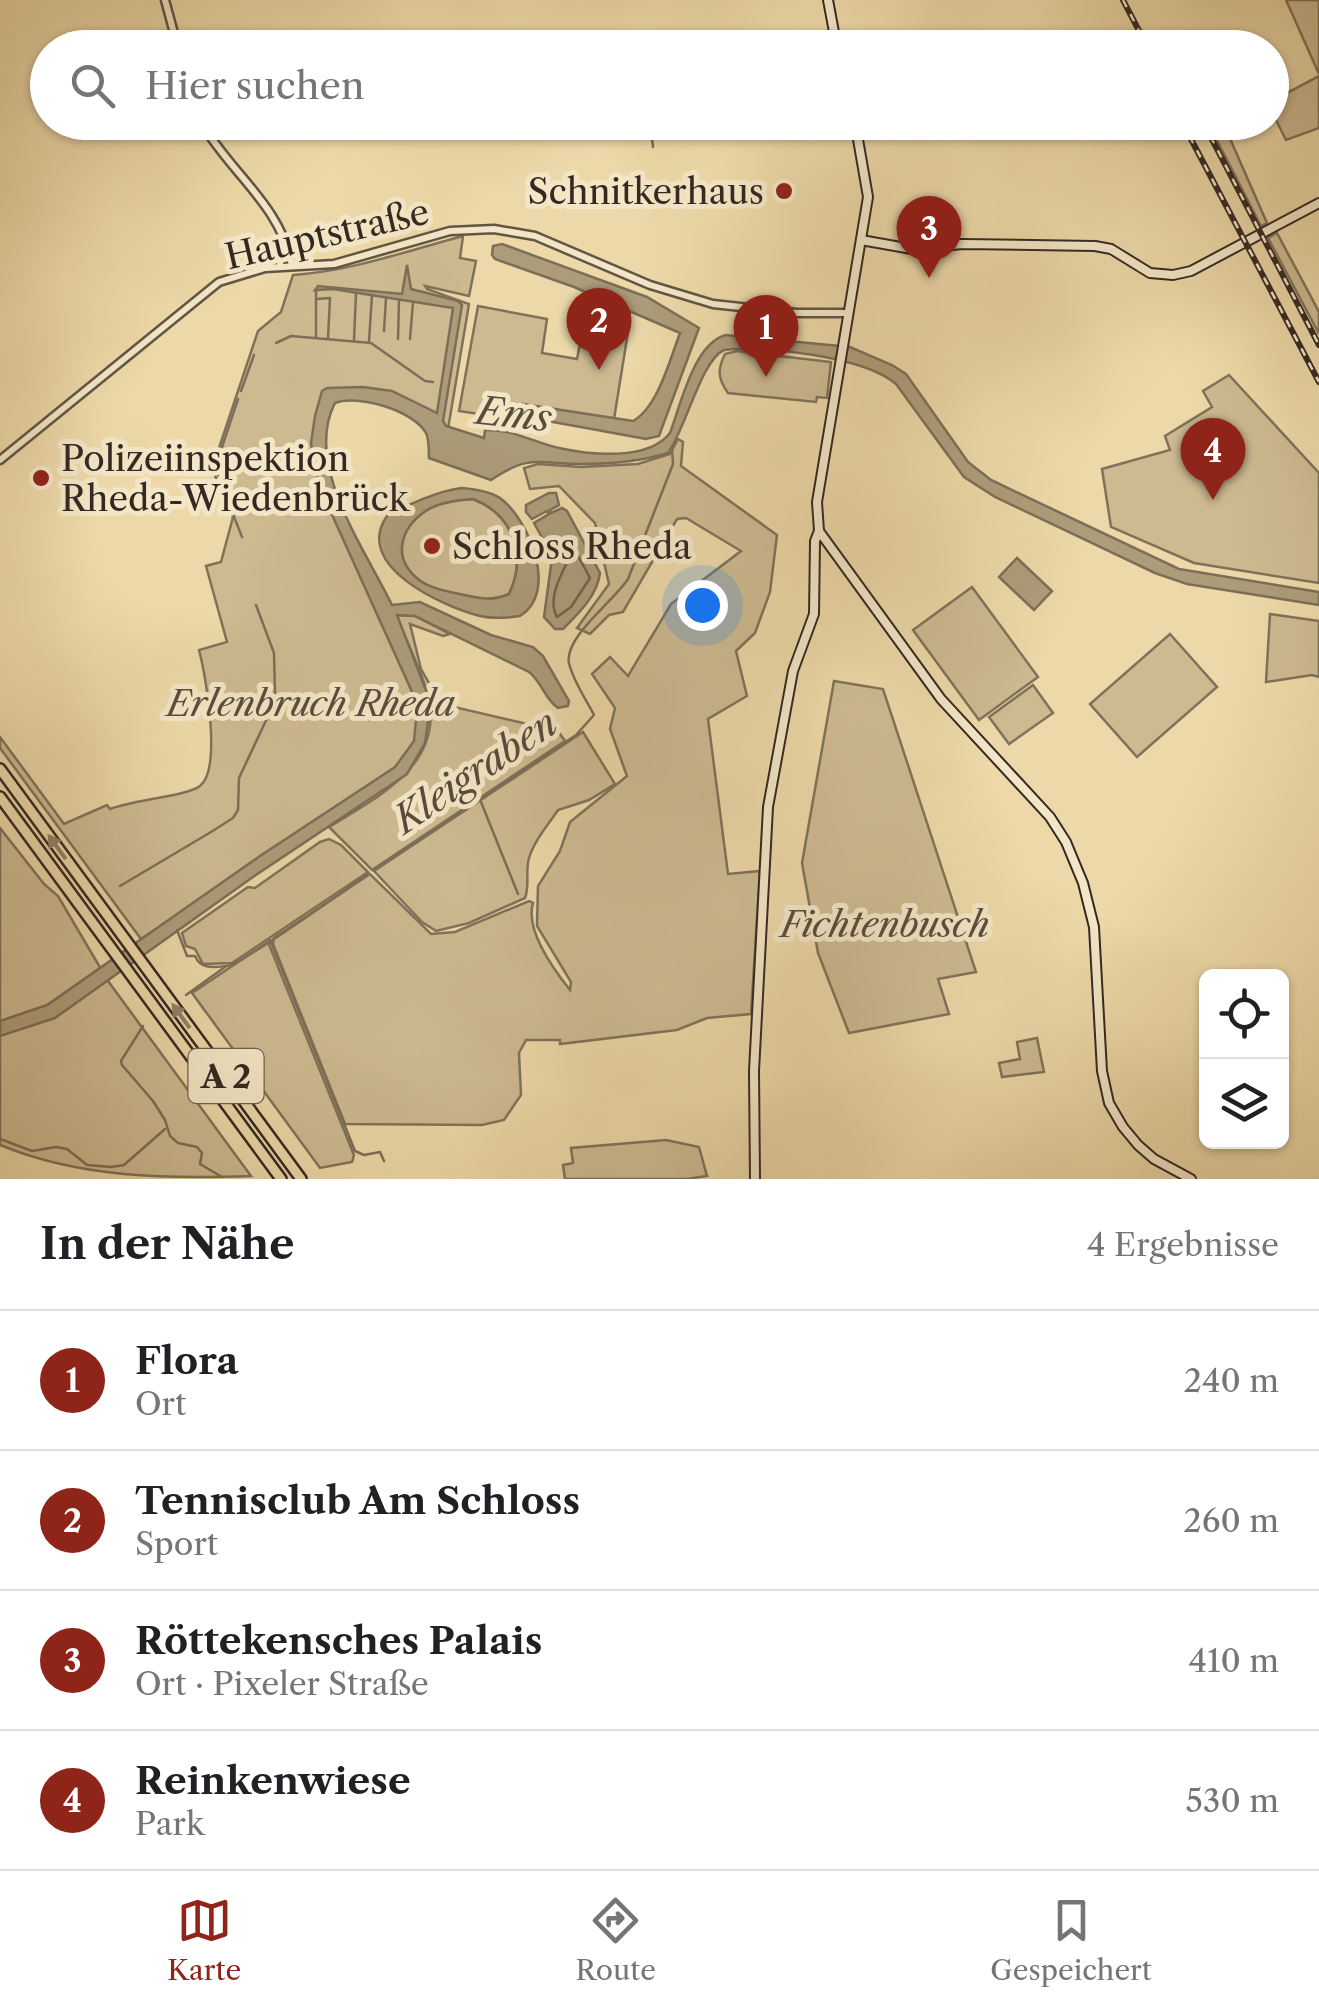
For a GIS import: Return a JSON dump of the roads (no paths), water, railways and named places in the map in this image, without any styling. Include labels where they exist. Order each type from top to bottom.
[{"type":"highway","name":"A 2","points":[[0,768],[302,1179]]},
{"type":"highway","name":"A 2","points":[[0,797],[281,1179]]},
{"type":"main road","points":[[828,0],[834,30]]},
{"type":"main road","points":[[755,1179],[754,1071],[768,807],[794,672],[814,614],[817,502],[868,185],[858,140]]},
{"type":"main road","points":[[861,240],[912,249],[962,244],[1104,247],[1150,273],[1174,275],[1191,271],[1319,203]]},
{"type":"main road","points":[[819,531],[941,699],[972,737],[1033,798],[1063,838],[1083,883],[1094,927],[1102,1071],[1109,1103],[1122,1128],[1138,1145],[1191,1179]]},
{"type":"street","points":[[165,0],[173,30]]},
{"type":"street","points":[[212,140],[272,212],[292,266]]},
{"type":"street","name":"Hauptstraße","points":[[0,460],[208,288],[250,271],[334,264],[450,231],[486,229],[545,239],[650,286],[698,300],[780,312],[848,313]]},
{"type":"street","points":[[280,266],[281,230]]},
{"type":"water","points":[[502,244],[647,297],[699,328],[659,436],[646,439],[520,416],[522,404],[633,421],[656,394],[680,333],[574,287],[495,259],[493,246]]},
{"type":"water","points":[[407,265],[411,289],[462,305],[443,421],[446,426],[484,438],[485,430],[505,432],[587,453],[634,452],[660,442],[670,433],[690,376],[715,340],[726,335],[850,347],[906,374],[968,462],[991,480],[1179,569],[1319,592],[1319,605],[1187,584],[1155,573],[995,497],[964,477],[896,384],[839,360],[788,351],[724,350],[708,367],[668,453],[615,463],[526,463],[491,480],[429,458],[426,433],[397,411],[370,402],[335,403],[327,427],[332,479],[341,506],[392,605],[420,602],[491,635],[533,647],[543,656],[569,701],[568,706],[554,705],[529,672],[415,616],[397,615],[430,708],[425,743],[407,774],[253,877],[55,1018],[0,1036],[0,1021],[47,1005],[395,767],[414,741],[417,709],[413,694],[324,497],[311,443],[322,391],[327,388],[392,391],[437,413],[453,308],[333,289],[315,290],[318,286],[402,294]]},
{"type":"water","points":[[454,489],[496,496],[521,522],[536,556],[538,574],[532,605],[520,616],[485,617],[445,604],[407,581],[382,551],[379,534],[387,516]],"holes":[[[473,499],[487,506],[513,538],[517,565],[509,594],[476,598],[435,588],[410,571],[402,544],[418,517],[432,507],[455,501]]]},
{"type":"water","points":[[556,493],[559,505],[551,513],[562,508],[567,511],[600,573],[591,597],[563,629],[555,629],[544,617],[551,565],[560,553],[545,543],[534,523],[549,514],[547,511],[532,519],[526,512],[526,505]]},
{"type":"water","points":[[1017,558],[1052,591],[1034,610],[999,577]]},
{"type":"waterway","points":[[652,140],[653,147]]},
{"type":"waterway","points":[[316,290],[316,337]]},
{"type":"waterway","points":[[354,340],[356,293]]},
{"type":"waterway","points":[[369,341],[372,295]]},
{"type":"waterway","points":[[316,299],[330,298],[328,338]]},
{"type":"waterway","points":[[384,331],[386,298]]},
{"type":"waterway","points":[[398,339],[399,300]]},
{"type":"waterway","points":[[410,339],[413,302]]},
{"type":"waterway","points":[[276,343],[291,336],[371,343],[425,381],[433,382]]},
{"type":"waterway","points":[[241,391],[254,355]]},
{"type":"waterway","points":[[238,399],[215,468],[242,537]]},
{"type":"waterway","name":"Kleigraben","points":[[373,870],[576,735],[594,715],[573,676],[570,653],[582,631],[628,579],[673,464],[672,448]]},
{"type":"waterway","points":[[120,886],[233,818],[238,810],[239,778],[270,712],[275,692],[274,653],[256,605]]},
{"type":"waterway","points":[[481,802],[518,894]]},
{"type":"waterway","name":"Kleigraben","points":[[177,930],[187,956],[195,956],[208,967],[227,966],[368,874]]},
{"type":"waterway","name":"Kleigraben","points":[[270,940],[355,1151],[364,1155],[380,1152],[384,1161]]},
{"type":"waterway","points":[[186,995],[225,967]]},
{"type":"waterway","points":[[143,1026],[122,1065],[153,1101],[170,1136],[178,1143],[197,1147],[202,1153],[200,1164],[222,1177]]},
{"type":"waterway","points":[[0,1139],[32,1151],[67,1149],[87,1165],[111,1167],[124,1165],[165,1129]]},
{"type":"railway","points":[[1123,0],[1139,30]]},
{"type":"railway","points":[[1191,140],[1319,382]]},
{"type":"railway","points":[[1212,140],[1319,345]]},
{"type":"place","name":"Schnitkerhaus","points":[[784,191]]},
{"type":"place","name":"Röttekensches Palais","points":[[929,278]]},
{"type":"place","name":"Tennisclub Am Schloss","points":[[599,370]]},
{"type":"place","name":"Flora","points":[[766,377]]},
{"type":"place","name":"Polizeiinspektion Rheda-Wiedenbrück","points":[[41,478]]},
{"type":"place","name":"Reinkenwiese","points":[[1213,500]]},
{"type":"place","name":"Schloss Rheda","points":[[432,546]]},
{"type":"water label","name":"Ems","points":[[514,414]]},
{"type":"park label","name":"Erlenbruch Rheda","points":[[311,703]]},
{"type":"park label","name":"Fichtenbusch","points":[[885,924]]}]
